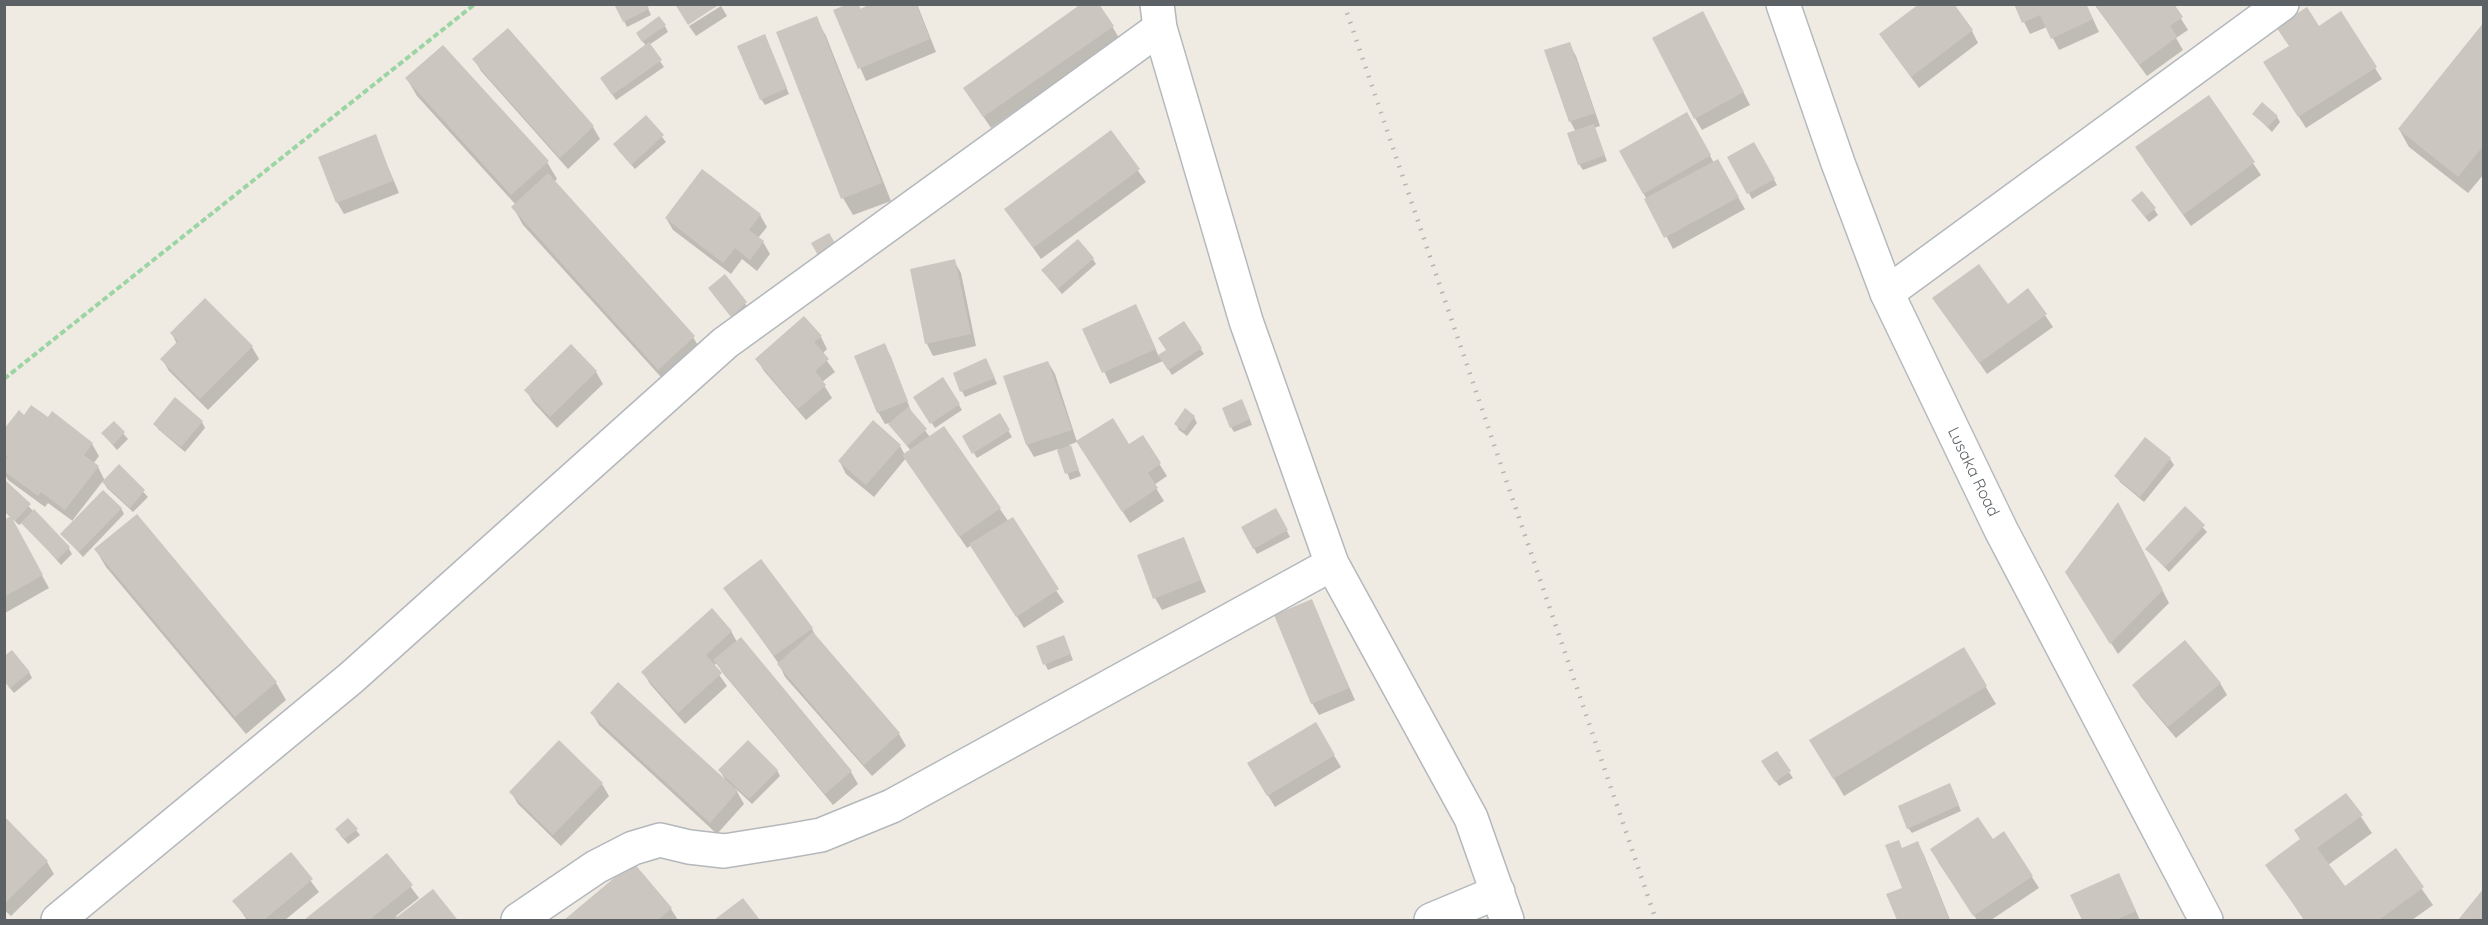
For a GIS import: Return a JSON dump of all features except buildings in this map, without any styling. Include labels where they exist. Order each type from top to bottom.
[{"type":"street","name":"Lusaka Road","points":[[1783,4],[1838,163],[1887,292],[2001,530],[2206,921]]},
{"type":"street","points":[[1887,292],[2282,4]]},
{"type":"street","points":[[58,921],[351,678],[725,343],[1159,16],[1246,321],[1332,564],[1471,818],[1502,906],[1431,921]]},
{"type":"street","points":[[518,921],[596,867],[633,848],[660,840],[689,847],[724,851],[776,843],[821,835],[892,806],[1332,564]]},
{"type":"path","points":[[4,379],[475,4]]},
{"type":"railway","points":[[1344,4],[1656,920]]}]
